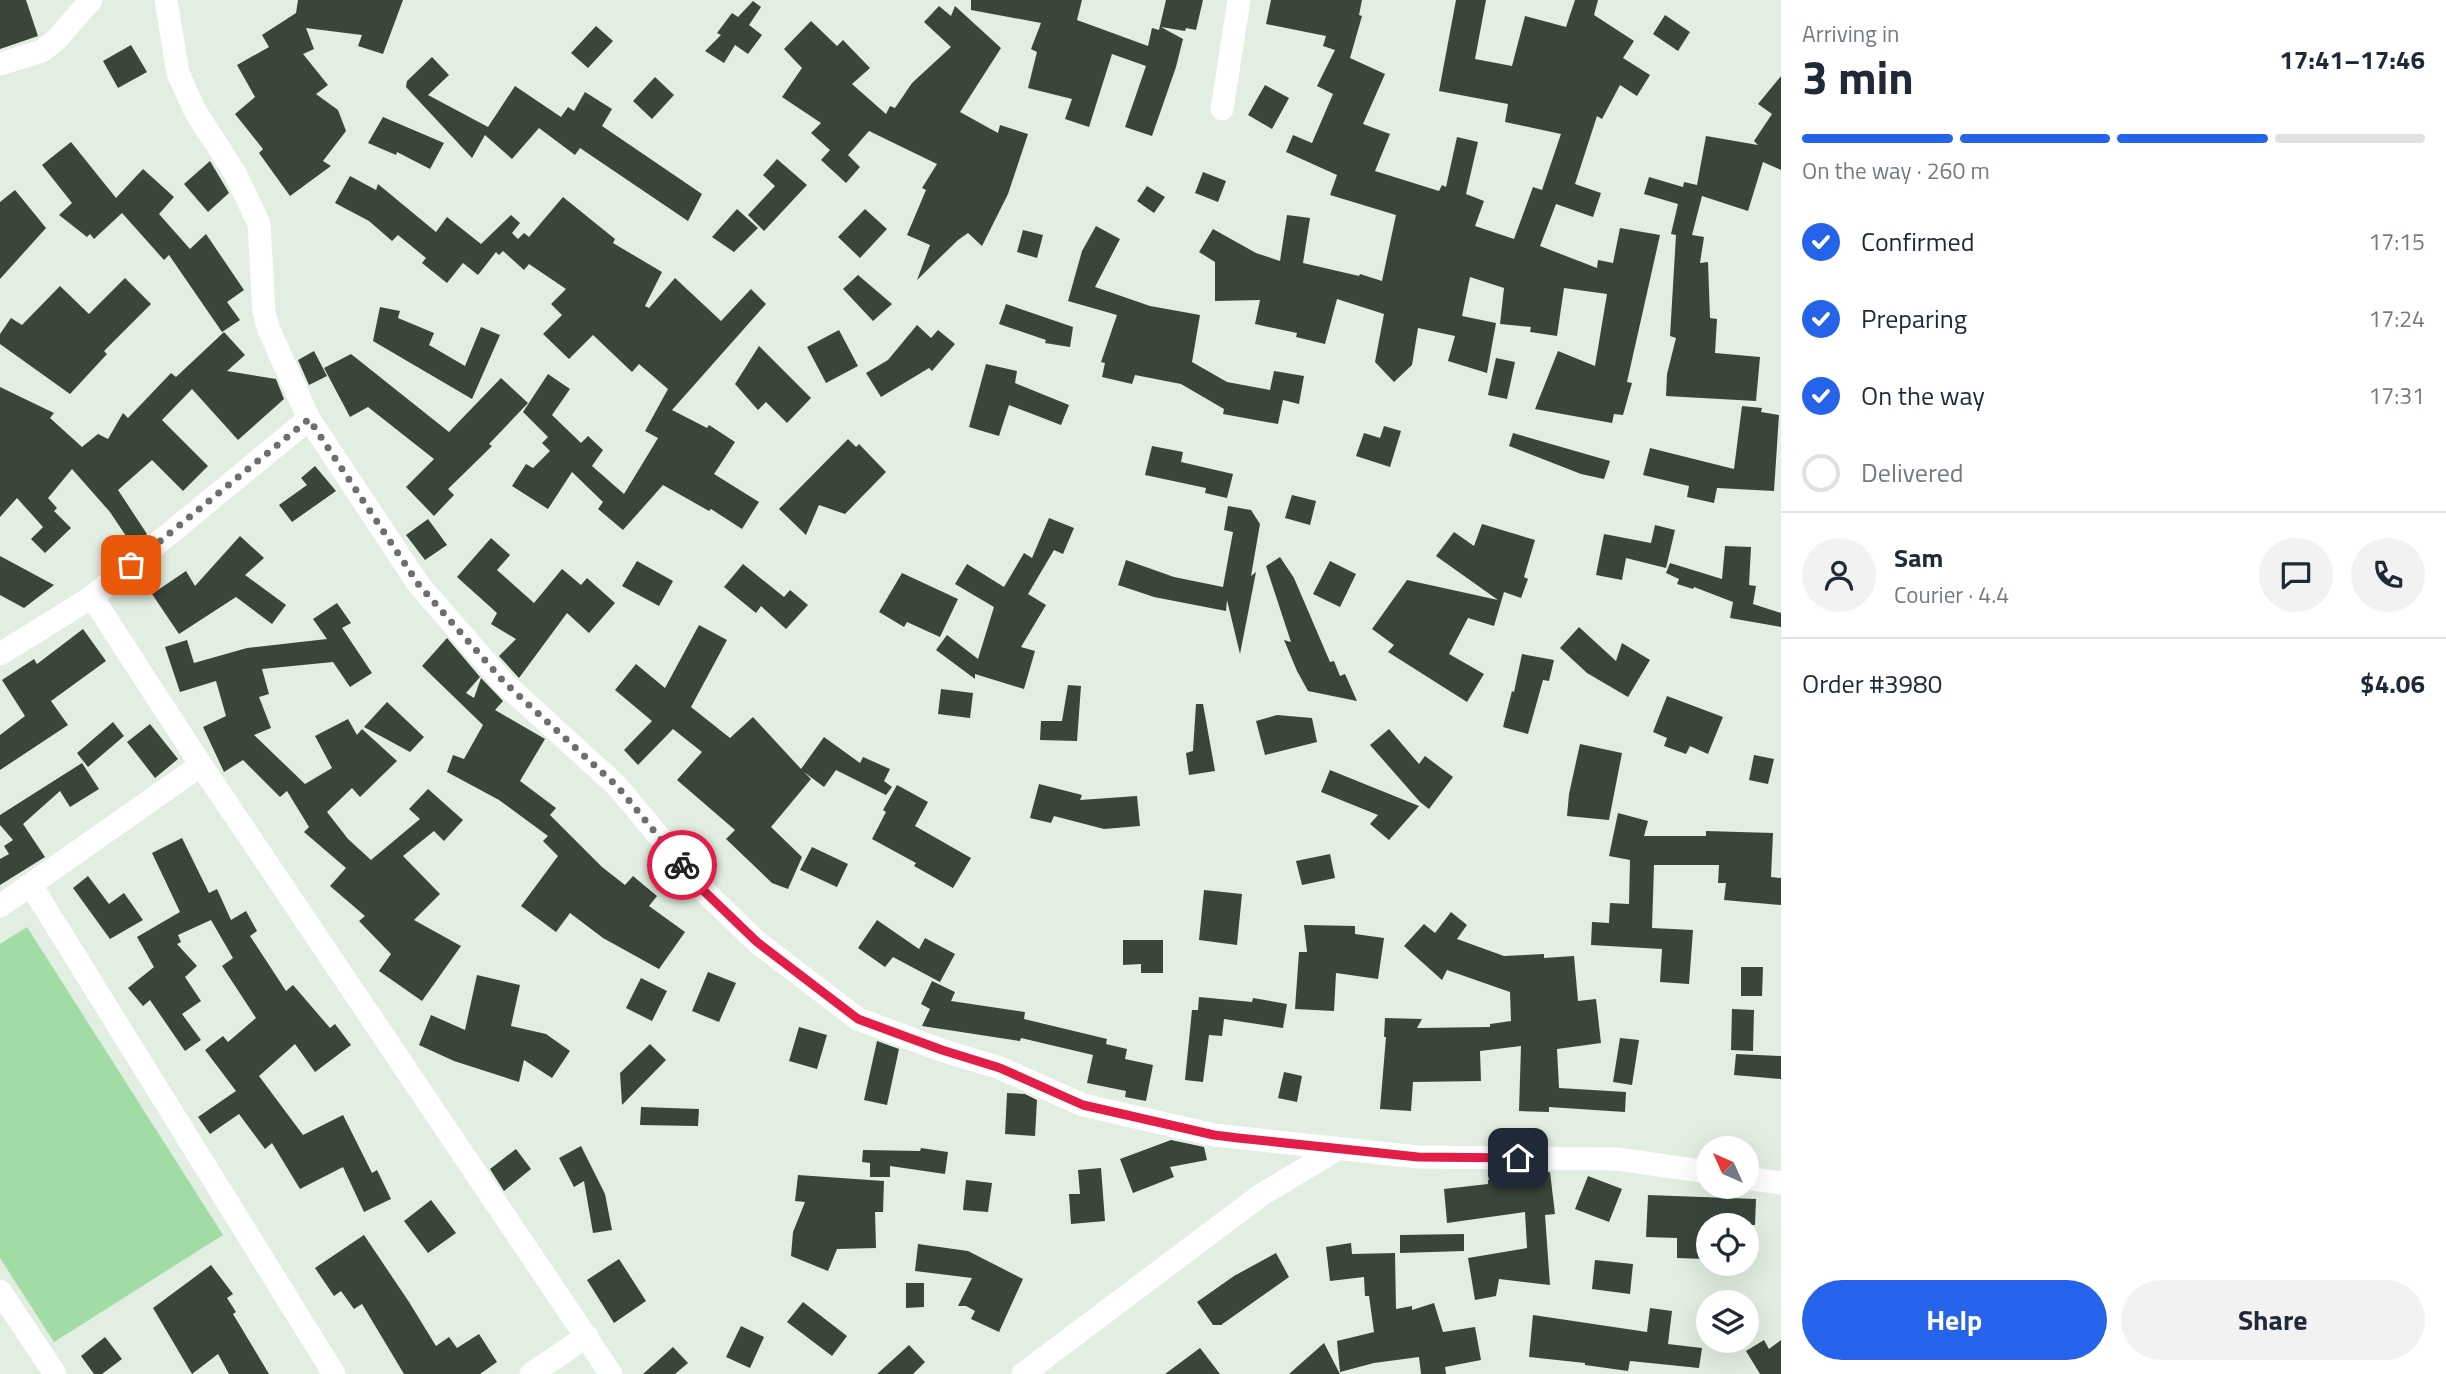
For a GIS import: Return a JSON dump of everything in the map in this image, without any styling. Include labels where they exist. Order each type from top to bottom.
[{"type":"street","points":[[0,64],[42,51],[56,40],[91,0]]},
{"type":"street","points":[[166,0],[178,73],[195,111],[235,173],[258,224],[264,313],[309,419],[419,585],[504,682],[617,786],[705,892],[757,942],[858,1019],[1000,1068],[1083,1105],[1214,1135],[1336,1150],[1418,1157],[1617,1158],[1696,1170]]},
{"type":"street","points":[[1222,109],[1240,0]]},
{"type":"street","points":[[0,654],[92,597],[309,419]]},
{"type":"street","points":[[92,597],[201,765],[611,1374]]},
{"type":"street","points":[[0,906],[201,765]]},
{"type":"street","points":[[31,885],[334,1374]]},
{"type":"street","points":[[1023,1374],[1251,1202],[1336,1150]]},
{"type":"street","points":[[1759,1180],[1781,1183]]},
{"type":"street","points":[[0,1292],[55,1374]]},
{"type":"street","points":[[531,1374],[587,1336]]},
{"type":"green space","points":[[27,927],[223,1235],[54,1342],[0,1258],[0,944]]},
{"type":"building","points":[[0,0],[26,0],[38,36],[0,49]]},
{"type":"building","points":[[298,0],[403,0],[383,54],[358,46],[362,35],[306,28],[314,49],[303,54],[328,85],[316,94],[338,110],[346,131],[323,161],[331,166],[290,196],[259,153],[263,149],[235,114],[255,97],[237,65],[269,47],[262,35],[296,13]]},
{"type":"building","points":[[971,0],[1082,0],[1077,20],[1148,46],[1152,28],[1159,30],[1166,0],[1203,0],[1196,30],[1161,27],[1183,39],[1152,136],[1125,127],[1146,66],[1112,54],[1089,127],[1065,119],[1072,99],[1028,88],[1037,52],[1031,49],[1041,23],[971,10]]},
{"type":"building","points":[[1271,0],[1362,0],[1359,15],[1362,16],[1350,58],[1385,74],[1363,124],[1390,134],[1375,171],[1439,191],[1442,185],[1446,187],[1457,137],[1478,142],[1466,194],[1484,201],[1475,226],[1514,239],[1533,187],[1542,190],[1561,134],[1505,122],[1508,104],[1439,91],[1456,0],[1486,0],[1475,59],[1512,66],[1525,16],[1566,27],[1575,0],[1598,0],[1594,15],[1634,41],[1623,58],[1650,75],[1637,96],[1620,85],[1602,119],[1597,116],[1575,184],[1601,193],[1593,217],[1556,204],[1540,246],[1597,268],[1598,260],[1613,263],[1620,228],[1660,235],[1627,382],[1632,383],[1623,415],[1614,414],[1612,423],[1535,409],[1558,351],[1595,366],[1607,294],[1564,288],[1557,336],[1530,332],[1531,327],[1500,324],[1504,288],[1470,277],[1462,316],[1496,323],[1487,373],[1448,361],[1455,336],[1418,328],[1412,365],[1394,382],[1375,362],[1384,314],[1337,299],[1325,344],[1296,337],[1297,333],[1255,324],[1260,300],[1215,301],[1215,262],[1199,252],[1213,229],[1256,253],[1280,261],[1287,215],[1310,218],[1303,263],[1382,281],[1396,215],[1330,195],[1337,175],[1286,152],[1293,135],[1312,143],[1333,94],[1317,86],[1335,50],[1323,46],[1326,36],[1266,24]]},
{"type":"building","points":[[753,1],[761,7],[749,25],[762,35],[748,54],[735,45],[724,63],[705,51],[721,35],[717,33],[732,13],[738,17]]},
{"type":"building","points":[[939,6],[951,16],[955,6],[1001,48],[960,112],[998,133],[1000,125],[1028,134],[1008,194],[982,246],[968,233],[917,280],[930,245],[907,235],[926,190],[922,188],[937,164],[869,131],[848,155],[860,167],[846,183],[821,160],[830,150],[811,133],[821,123],[782,97],[802,68],[784,49],[811,21],[837,46],[843,40],[870,68],[852,84],[886,114],[890,106],[895,108],[912,83],[951,47],[924,22]]},
{"type":"building","points":[[1665,15],[1690,32],[1678,51],[1653,34]]},
{"type":"building","points":[[596,26],[613,41],[588,68],[571,53]]},
{"type":"building","points":[[131,45],[147,72],[118,88],[103,61]]},
{"type":"building","points":[[432,57],[449,75],[428,95],[488,127],[515,86],[561,117],[568,107],[574,111],[585,92],[612,109],[602,126],[702,194],[688,221],[580,148],[575,155],[539,128],[512,159],[485,135],[472,158],[406,87],[407,81]]},
{"type":"building","points":[[1781,76],[1781,170],[1763,162],[1748,211],[1702,196],[1692,235],[1704,237],[1700,263],[1708,262],[1710,318],[1717,319],[1715,353],[1760,357],[1756,401],[1666,396],[1667,374],[1676,338],[1670,336],[1676,235],[1671,234],[1678,204],[1644,194],[1649,177],[1683,187],[1684,182],[1697,185],[1706,136],[1758,145],[1754,141],[1772,114],[1758,104]]},
{"type":"building","points":[[655,77],[674,95],[652,119],[633,101]]},
{"type":"building","points":[[1265,85],[1289,98],[1272,129],[1248,115]]},
{"type":"building","points":[[383,117],[444,143],[430,169],[397,152],[396,155],[368,143]]},
{"type":"building","points":[[71,142],[116,198],[143,169],[174,197],[159,214],[190,249],[206,234],[244,290],[227,302],[240,320],[222,332],[169,255],[164,260],[122,213],[94,239],[90,234],[87,237],[59,215],[72,203],[42,165]]},
{"type":"building","points":[[777,159],[807,185],[764,231],[748,215],[775,186],[763,175]]},
{"type":"building","points":[[210,161],[229,193],[208,212],[184,184]]},
{"type":"building","points":[[1203,172],[1226,181],[1218,202],[1195,193]]},
{"type":"building","points":[[350,176],[376,190],[378,184],[436,232],[447,217],[481,244],[511,215],[520,223],[512,233],[518,239],[524,233],[529,237],[563,197],[615,239],[613,243],[662,272],[645,306],[649,308],[675,278],[721,321],[751,289],[766,304],[672,410],[707,428],[709,425],[735,442],[714,474],[759,502],[742,529],[711,509],[709,511],[663,485],[623,530],[598,509],[603,502],[572,472],[548,509],[512,486],[526,464],[533,468],[550,451],[542,443],[548,437],[523,412],[548,374],[570,389],[552,415],[581,443],[588,436],[603,450],[592,466],[624,494],[658,438],[645,431],[668,389],[639,364],[632,372],[593,335],[569,359],[543,334],[562,315],[551,304],[566,289],[529,264],[524,270],[503,251],[499,255],[496,252],[478,275],[463,263],[447,283],[422,263],[426,258],[398,235],[392,241],[369,221],[335,203]]},
{"type":"building","points":[[1147,186],[1165,197],[1154,213],[1137,201]]},
{"type":"building","points":[[15,190],[46,228],[0,279],[0,202]]},
{"type":"building","points":[[737,209],[758,228],[734,252],[712,237]]},
{"type":"building","points":[[865,209],[887,229],[860,258],[838,237]]},
{"type":"building","points":[[1096,226],[1120,239],[1095,287],[1150,306],[1200,315],[1192,362],[1227,382],[1270,390],[1274,371],[1304,376],[1299,404],[1283,400],[1278,424],[1223,414],[1224,409],[1181,384],[1135,375],[1132,384],[1102,377],[1105,363],[1101,362],[1117,315],[1068,301],[1082,251]]},
{"type":"building","points":[[1023,230],[1043,235],[1037,258],[1017,252]]},
{"type":"building","points":[[858,275],[892,304],[873,321],[843,289]]},
{"type":"building","points":[[125,278],[151,304],[104,351],[107,354],[70,394],[0,344],[0,334],[11,318],[22,325],[60,286],[89,314]]},
{"type":"building","points":[[1006,304],[1073,327],[1070,347],[1045,343],[1046,340],[999,324]]},
{"type":"building","points":[[380,307],[400,311],[398,318],[434,333],[429,345],[465,366],[481,327],[500,335],[472,399],[373,341]]},
{"type":"building","points":[[917,325],[931,338],[938,330],[955,344],[932,371],[929,368],[881,397],[866,373],[888,360]]},
{"type":"building","points":[[839,330],[858,366],[826,383],[807,347]]},
{"type":"building","points":[[224,332],[245,355],[227,371],[276,379],[284,399],[238,440],[192,389],[162,420],[208,466],[183,491],[152,460],[118,490],[147,534],[132,545],[110,512],[72,469],[48,498],[57,508],[54,511],[71,528],[45,553],[31,539],[43,527],[17,498],[0,517],[0,387],[54,413],[50,418],[82,447],[98,434],[108,439],[123,413],[128,418],[171,373],[176,377]]},
{"type":"building","points":[[759,346],[811,398],[787,423],[766,402],[758,410],[735,384]]},
{"type":"building","points":[[314,351],[327,376],[309,385],[298,360]]},
{"type":"building","points":[[351,354],[449,432],[501,378],[528,403],[489,444],[492,446],[448,489],[454,495],[434,516],[406,487],[434,459],[368,407],[350,417],[324,368]]},
{"type":"building","points":[[1496,358],[1515,362],[1507,399],[1488,395]]},
{"type":"building","points":[[986,364],[1017,371],[1015,383],[1069,405],[1061,425],[1009,405],[999,436],[969,427]]},
{"type":"building","points":[[1742,406],[1762,408],[1761,412],[1779,415],[1774,491],[1717,488],[1714,503],[1687,497],[1689,486],[1643,475],[1650,448],[1734,469]]},
{"type":"building","points":[[1384,426],[1401,431],[1390,467],[1356,456],[1364,433],[1380,438]]},
{"type":"building","points":[[1513,433],[1610,461],[1604,479],[1581,474],[1509,446]]},
{"type":"building","points":[[848,439],[856,447],[859,444],[886,472],[845,514],[819,505],[806,535],[779,509]]},
{"type":"building","points":[[1152,446],[1183,452],[1181,462],[1233,474],[1227,498],[1205,493],[1206,488],[1145,475]]},
{"type":"building","points":[[315,466],[336,491],[292,522],[279,505],[307,485],[301,478]]},
{"type":"building","points":[[1292,495],[1316,501],[1310,525],[1285,518]]},
{"type":"building","points":[[1228,506],[1251,510],[1260,524],[1251,576],[1256,572],[1240,654],[1227,600],[1226,611],[1154,597],[1118,585],[1126,560],[1174,577],[1223,587],[1233,532],[1224,530]]},
{"type":"building","points":[[1049,518],[1074,528],[1063,554],[1054,550],[1028,594],[1046,605],[1021,647],[1035,651],[1024,689],[975,674],[975,679],[936,650],[947,635],[978,659],[994,607],[955,584],[967,564],[1004,587],[1024,553],[1032,558]]},
{"type":"building","points":[[428,519],[447,545],[425,560],[406,535]]},
{"type":"building","points":[[1482,524],[1535,540],[1524,577],[1528,579],[1521,598],[1504,592],[1494,626],[1468,618],[1449,654],[1484,674],[1467,702],[1388,652],[1394,645],[1372,629],[1407,580],[1498,600],[1436,556],[1454,532],[1474,546]]},
{"type":"building","points":[[1655,525],[1675,530],[1666,568],[1626,558],[1622,580],[1596,575],[1604,534],[1651,543]]},
{"type":"building","points":[[240,536],[264,558],[245,575],[286,605],[272,624],[236,597],[179,634],[152,594],[186,571],[195,586]]},
{"type":"building","points":[[491,538],[510,555],[497,570],[534,603],[562,569],[581,585],[587,578],[615,603],[589,633],[567,613],[519,678],[499,656],[516,639],[491,624],[497,613],[457,577]]},
{"type":"building","points":[[1725,546],[1751,547],[1749,585],[1756,586],[1753,604],[1781,613],[1781,627],[1730,618],[1733,602],[1694,587],[1693,589],[1677,584],[1679,579],[1666,573],[1670,563],[1722,579]]},
{"type":"building","points":[[0,556],[54,585],[24,608],[0,595]]},
{"type":"building","points":[[1280,557],[1294,578],[1330,662],[1334,661],[1340,676],[1345,674],[1357,701],[1308,691],[1297,671],[1284,640],[1291,642],[1266,566]]},
{"type":"building","points":[[637,561],[673,581],[659,606],[622,586]]},
{"type":"building","points":[[1330,561],[1356,574],[1340,607],[1313,594]]},
{"type":"building","points":[[743,564],[784,597],[790,590],[808,605],[786,629],[761,606],[756,613],[724,587]]},
{"type":"building","points":[[902,573],[958,599],[940,637],[907,622],[904,627],[879,612]]},
{"type":"building","points":[[337,603],[351,623],[342,628],[372,673],[350,687],[333,662],[262,669],[269,694],[259,697],[271,728],[254,735],[305,784],[332,768],[315,736],[348,719],[357,735],[362,729],[397,761],[360,797],[352,788],[327,812],[348,839],[371,860],[420,819],[409,809],[428,789],[463,820],[444,841],[434,831],[403,856],[440,894],[414,920],[461,946],[422,1001],[379,971],[391,954],[359,921],[365,916],[330,886],[346,868],[304,832],[309,827],[287,791],[280,797],[243,760],[224,772],[203,727],[226,716],[216,681],[180,692],[165,647],[187,640],[194,663],[247,648],[327,639],[313,619]]},
{"type":"building","points":[[699,625],[727,640],[691,707],[730,738],[753,717],[801,769],[824,737],[860,763],[863,757],[890,769],[884,781],[892,787],[886,795],[836,770],[824,787],[804,772],[811,779],[771,827],[802,857],[788,889],[772,883],[726,839],[735,830],[677,780],[702,752],[673,729],[638,765],[624,750],[652,721],[615,690],[636,664],[665,688]]},
{"type":"building","points":[[1579,627],[1616,661],[1622,643],[1650,660],[1628,697],[1587,673],[1560,648]]},
{"type":"building","points":[[83,629],[106,661],[51,701],[68,725],[0,770],[0,735],[25,716],[2,680],[34,659],[37,664]]},
{"type":"building","points":[[447,638],[480,677],[466,693],[474,698],[481,678],[503,701],[495,710],[545,739],[520,781],[556,808],[550,815],[602,867],[625,885],[633,876],[657,896],[649,906],[685,932],[659,969],[603,938],[570,913],[556,932],[521,906],[558,856],[543,841],[548,836],[499,800],[447,772],[453,755],[464,759],[483,725],[422,666]]},
{"type":"building","points":[[1522,654],[1554,660],[1549,681],[1543,680],[1528,734],[1503,727]]},
{"type":"building","points":[[1068,685],[1081,686],[1077,741],[1040,740],[1041,721],[1062,721]]},
{"type":"building","points":[[941,689],[973,693],[970,718],[938,714]]},
{"type":"building","points":[[1667,696],[1723,717],[1708,754],[1690,746],[1686,754],[1664,746],[1667,738],[1653,732]]},
{"type":"building","points":[[387,702],[424,737],[410,752],[364,727]]},
{"type":"building","points":[[1196,704],[1203,704],[1215,771],[1189,775],[1186,753],[1193,751]]},
{"type":"building","points":[[1277,715],[1312,718],[1317,742],[1265,755],[1256,721]]},
{"type":"building","points":[[113,722],[124,736],[88,767],[77,753]]},
{"type":"building","points":[[150,724],[178,759],[155,778],[127,742]]},
{"type":"building","points":[[1389,729],[1419,764],[1425,756],[1453,777],[1429,809],[1370,745]]},
{"type":"building","points":[[1580,744],[1622,753],[1609,820],[1567,816]]},
{"type":"building","points":[[1754,755],[1774,759],[1768,784],[1749,780]]},
{"type":"building","points":[[82,763],[99,789],[70,807],[60,791],[23,824],[45,857],[0,885],[0,859],[9,854],[4,846],[13,840],[0,825],[0,815]]},
{"type":"building","points":[[1330,770],[1419,806],[1389,840],[1370,824],[1378,815],[1321,792]]},
{"type":"building","points":[[1039,784],[1082,795],[1080,800],[1137,796],[1140,826],[1104,829],[1054,816],[1051,823],[1030,818]]},
{"type":"building","points":[[897,785],[928,802],[915,826],[971,858],[953,888],[914,866],[916,863],[872,839],[886,812],[883,810]]},
{"type":"building","points":[[1618,813],[1648,821],[1644,836],[1706,836],[1706,831],[1773,833],[1771,877],[1781,878],[1781,905],[1724,900],[1726,883],[1718,883],[1719,865],[1654,865],[1652,928],[1693,930],[1689,984],[1660,982],[1662,949],[1591,945],[1592,922],[1609,923],[1610,903],[1629,904],[1630,860],[1609,856]]},
{"type":"building","points":[[182,838],[209,893],[217,889],[231,920],[246,911],[257,931],[250,936],[286,991],[293,985],[330,1028],[335,1024],[351,1045],[315,1072],[295,1044],[259,1076],[303,1135],[343,1115],[372,1173],[377,1170],[391,1199],[364,1212],[343,1167],[300,1189],[272,1143],[265,1149],[239,1114],[210,1134],[198,1117],[236,1091],[205,1050],[223,1036],[228,1042],[256,1018],[222,966],[233,958],[211,920],[178,935],[181,942],[177,944],[197,966],[185,977],[201,1001],[182,1014],[201,1040],[185,1051],[150,1000],[143,1006],[128,988],[154,967],[137,937],[180,912],[152,853]]},
{"type":"building","points":[[812,847],[848,864],[837,887],[800,870]]},
{"type":"building","points":[[1330,854],[1335,878],[1302,885],[1296,861]]},
{"type":"building","points":[[88,876],[109,904],[124,893],[143,920],[110,939],[73,888]]},
{"type":"building","points":[[1204,890],[1242,894],[1237,945],[1199,940]]},
{"type":"building","points":[[1451,912],[1467,925],[1457,939],[1504,956],[1574,956],[1578,1001],[1596,999],[1601,1043],[1557,1049],[1559,1088],[1626,1092],[1625,1112],[1549,1107],[1549,1112],[1519,1111],[1521,1046],[1480,1051],[1481,1081],[1413,1082],[1411,1111],[1380,1109],[1385,1018],[1422,1019],[1417,1028],[1490,1027],[1490,1024],[1511,1021],[1510,992],[1447,970],[1442,980],[1404,946],[1424,924],[1435,933]]},
{"type":"building","points":[[877,920],[919,949],[925,938],[955,954],[940,982],[893,957],[885,967],[858,948]]},
{"type":"building","points":[[1304,925],[1355,926],[1355,934],[1384,938],[1378,979],[1336,973],[1334,1011],[1295,1009],[1299,952],[1307,952]]},
{"type":"building","points":[[1123,940],[1163,940],[1163,973],[1141,973],[1141,964],[1123,965]]},
{"type":"building","points":[[1741,967],[1763,967],[1762,996],[1741,996]]},
{"type":"building","points":[[708,972],[736,983],[719,1022],[692,1011]]},
{"type":"building","points":[[477,975],[520,985],[511,1026],[546,1034],[570,1051],[552,1078],[524,1060],[519,1082],[454,1061],[419,1045],[431,1015],[465,1030]]},
{"type":"building","points":[[641,978],[667,991],[652,1021],[626,1008]]},
{"type":"building","points":[[932,981],[955,992],[951,1001],[1025,1012],[1024,1019],[1107,1039],[1106,1044],[1127,1049],[1125,1059],[1153,1065],[1146,1101],[1125,1097],[1126,1091],[1087,1083],[1093,1055],[1021,1038],[1020,1041],[922,1026],[930,1009],[921,1004]]},
{"type":"building","points":[[1199,997],[1252,1002],[1253,998],[1287,1004],[1283,1028],[1224,1019],[1222,1036],[1209,1035],[1203,1082],[1185,1080],[1192,1010],[1198,1010]]},
{"type":"building","points":[[1732,1009],[1754,1010],[1753,1051],[1731,1050]]},
{"type":"building","points":[[799,1027],[827,1035],[817,1069],[789,1061]]},
{"type":"building","points":[[1620,1038],[1639,1040],[1632,1085],[1613,1082]]},
{"type":"building","points":[[877,1041],[899,1049],[887,1105],[864,1100]]},
{"type":"building","points":[[650,1044],[666,1060],[622,1105],[620,1073]]},
{"type":"building","points":[[1736,1054],[1781,1056],[1781,1079],[1734,1075]]},
{"type":"building","points":[[1284,1072],[1302,1076],[1297,1102],[1278,1098]]},
{"type":"building","points":[[1007,1093],[1025,1094],[1037,1100],[1035,1136],[1005,1134]]},
{"type":"building","points":[[641,1107],[699,1109],[698,1126],[640,1125]]},
{"type":"building","points":[[1171,1140],[1204,1147],[1207,1160],[1170,1167],[1174,1177],[1133,1193],[1120,1159]]},
{"type":"building","points":[[581,1146],[605,1194],[612,1230],[593,1233],[584,1181],[574,1187],[559,1158]]},
{"type":"building","points":[[921,1148],[948,1152],[945,1174],[890,1166],[890,1177],[870,1177],[870,1163],[862,1162],[863,1150],[920,1151]]},
{"type":"building","points":[[516,1149],[531,1169],[504,1191],[490,1169]]},
{"type":"building","points":[[1101,1168],[1105,1221],[1071,1224],[1069,1194],[1080,1194],[1078,1170]]},
{"type":"building","points":[[1550,1172],[1555,1214],[1545,1215],[1550,1285],[1499,1279],[1496,1296],[1475,1300],[1468,1258],[1527,1248],[1525,1212],[1447,1223],[1444,1189],[1488,1184],[1488,1180],[1522,1173]]},
{"type":"building","points":[[798,1175],[884,1181],[883,1212],[875,1212],[876,1248],[837,1249],[828,1271],[791,1256],[793,1232],[805,1202],[795,1201]]},
{"type":"building","points":[[1588,1176],[1622,1189],[1609,1222],[1575,1209]]},
{"type":"building","points":[[966,1180],[992,1183],[988,1212],[963,1210]]},
{"type":"building","points":[[1648,1195],[1696,1197],[1696,1199],[1756,1199],[1755,1213],[1696,1213],[1696,1259],[1677,1258],[1677,1238],[1646,1237]]},
{"type":"building","points":[[431,1200],[456,1233],[428,1253],[404,1221]]},
{"type":"building","points":[[1464,1234],[1464,1251],[1400,1253],[1400,1235]]},
{"type":"building","points":[[364,1235],[436,1346],[449,1337],[457,1348],[479,1334],[497,1362],[480,1374],[404,1374],[362,1304],[354,1309],[341,1291],[334,1296],[315,1268]]},
{"type":"building","points":[[1351,1243],[1352,1254],[1395,1253],[1396,1309],[1412,1306],[1412,1310],[1434,1303],[1443,1332],[1475,1327],[1481,1360],[1445,1367],[1446,1374],[1421,1374],[1419,1357],[1374,1363],[1340,1372],[1337,1341],[1374,1332],[1369,1296],[1365,1296],[1364,1277],[1330,1281],[1326,1247]]},
{"type":"building","points":[[918,1244],[968,1251],[1023,1279],[999,1332],[971,1319],[975,1311],[966,1306],[958,1306],[972,1278],[915,1271]]},
{"type":"building","points":[[1276,1253],[1289,1277],[1221,1325],[1213,1325],[1197,1302],[1234,1276]]},
{"type":"building","points":[[619,1259],[646,1301],[614,1323],[587,1280]]},
{"type":"building","points":[[1595,1260],[1633,1264],[1630,1294],[1592,1289]]},
{"type":"building","points":[[211,1265],[233,1294],[227,1298],[236,1312],[233,1314],[269,1374],[229,1374],[218,1354],[192,1374],[153,1308]]},
{"type":"building","points":[[906,1283],[924,1283],[924,1307],[906,1308]]},
{"type":"building","points":[[803,1302],[847,1336],[832,1356],[787,1322]]},
{"type":"building","points":[[1650,1308],[1672,1311],[1668,1344],[1696,1347],[1696,1353],[1701,1353],[1699,1368],[1630,1361],[1628,1371],[1529,1357],[1533,1315],[1647,1332]]},
{"type":"building","points":[[741,1326],[764,1337],[750,1368],[726,1357]]},
{"type":"building","points":[[105,1337],[122,1359],[102,1374],[94,1374],[81,1356]]},
{"type":"building","points":[[1764,1340],[1769,1349],[1781,1340],[1781,1374],[1760,1374],[1747,1353],[1759,1353],[1759,1343]]},
{"type":"building","points":[[1324,1343],[1340,1374],[1289,1374]]},
{"type":"building","points":[[909,1345],[925,1362],[913,1374],[877,1374]]},
{"type":"building","points":[[673,1347],[688,1363],[675,1374],[643,1374]]},
{"type":"building","points":[[1200,1348],[1220,1374],[1165,1374]]},
{"type":"way so far","points":[[131,565],[309,419],[419,585],[504,682],[617,786],[682,865]]},
{"type":"route","points":[[682,865],[705,892],[757,942],[858,1019],[1000,1068],[1083,1105],[1214,1135],[1336,1150],[1418,1157],[1518,1158]]}]
